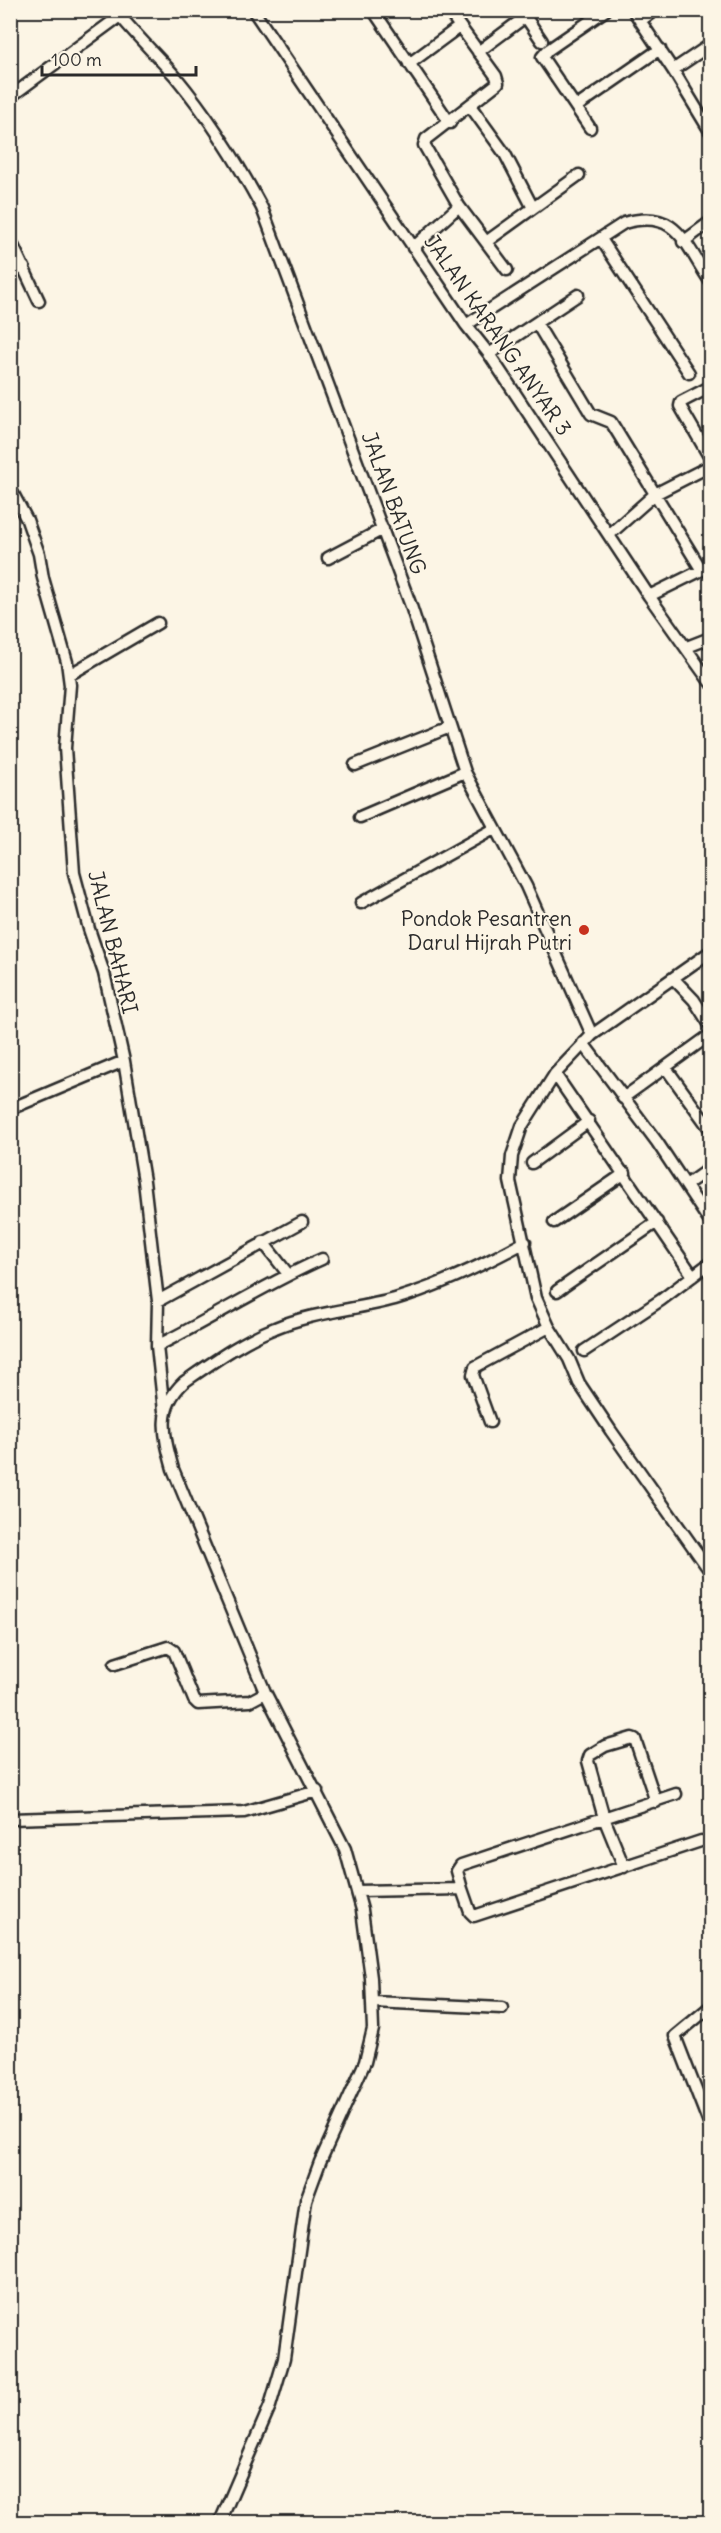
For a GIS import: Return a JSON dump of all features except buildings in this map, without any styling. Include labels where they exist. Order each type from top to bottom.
[{"type":"street","name":"JALAN KARANG ANYAR 3","points":[[253,10],[413,248],[489,354],[649,596],[711,682]]},
{"type":"street","points":[[373,10],[450,123]]},
{"type":"street","points":[[448,10],[496,76],[498,83],[471,107],[426,139],[424,145],[459,206],[507,270]]},
{"type":"street","points":[[590,128],[542,57],[548,50],[606,10]]},
{"type":"street","points":[[633,10],[711,130]]},
{"type":"street","points":[[640,21],[655,10]]},
{"type":"street","points":[[10,97],[121,12]]},
{"type":"street","name":"JALAN BATUNG","points":[[121,12],[210,123],[241,169],[262,208],[383,529],[465,772],[526,886],[592,1035]]},
{"type":"street","points":[[478,52],[523,14],[542,42]]},
{"type":"street","points":[[409,64],[459,27]]},
{"type":"street","points":[[673,70],[711,45]]},
{"type":"street","points":[[576,107],[660,49]]},
{"type":"street","points":[[471,107],[505,154],[533,208]]},
{"type":"street","points":[[486,242],[579,175]]},
{"type":"street","points":[[413,248],[459,206]]},
{"type":"street","points":[[466,325],[624,223],[653,218],[674,226],[711,281]]},
{"type":"street","points":[[683,242],[711,222]]},
{"type":"street","points":[[10,239],[39,301]]},
{"type":"street","points":[[601,239],[689,373]]},
{"type":"street","points":[[10,272],[24,267]]},
{"type":"street","points":[[489,354],[578,295]]},
{"type":"street","points":[[537,324],[591,414],[611,422],[654,494],[706,568],[649,596]]},
{"type":"street","points":[[711,387],[681,402],[680,406],[711,458]]},
{"type":"street","points":[[610,534],[654,494],[711,466]]},
{"type":"street","name":"JALAN BAHARI","points":[[12,496],[27,520],[39,554],[69,675],[65,748],[74,873],[89,929],[104,972],[124,1061],[144,1181],[158,1300],[157,1346],[164,1412],[163,1431],[173,1469],[265,1693],[341,1840],[357,1891],[373,2002],[373,2029],[365,2062],[320,2162],[306,2200],[284,2359],[278,2385],[220,2523]]},
{"type":"street","points":[[328,558],[383,529]]},
{"type":"street","points":[[69,675],[158,623]]},
{"type":"street","points":[[687,647],[711,638]]},
{"type":"street","points":[[355,765],[450,727]]},
{"type":"street","points":[[360,817],[465,772]]},
{"type":"street","points":[[361,903],[494,829]]},
{"type":"street","points":[[711,952],[592,1035],[555,1074],[522,1126],[512,1156],[510,1181],[537,1298],[549,1327],[569,1359],[579,1383],[610,1431],[711,1571]]},
{"type":"street","points":[[673,978],[694,1000],[711,1024]]},
{"type":"street","points":[[623,1098],[711,1035]]},
{"type":"street","points":[[583,1043],[711,1222]]},
{"type":"street","points":[[10,1109],[124,1061]]},
{"type":"street","points":[[666,1068],[711,1129]]},
{"type":"street","points":[[555,1074],[625,1173],[693,1276]]},
{"type":"street","points":[[532,1163],[589,1121]]},
{"type":"street","points":[[686,1185],[711,1168]]},
{"type":"street","points":[[555,1222],[625,1173]]},
{"type":"street","points":[[158,1300],[303,1221]]},
{"type":"street","points":[[556,1291],[657,1222]]},
{"type":"street","points":[[263,1242],[288,1275]]},
{"type":"street","points":[[164,1412],[176,1389],[184,1382],[236,1347],[262,1334],[315,1316],[394,1299],[429,1287],[474,1270],[525,1242]]},
{"type":"street","points":[[157,1346],[322,1259]]},
{"type":"street","points":[[584,1351],[711,1263]]},
{"type":"street","points":[[490,1422],[473,1375],[475,1367],[549,1327]]},
{"type":"street","points":[[116,1664],[168,1647],[174,1651],[194,1700],[198,1704],[250,1701],[265,1693]]},
{"type":"street","points":[[624,1867],[604,1818],[588,1761],[590,1755],[605,1746],[632,1738],[639,1744],[657,1802]]},
{"type":"street","points":[[10,1819],[244,1812],[316,1791]]},
{"type":"street","points":[[676,1794],[461,1864],[457,1871],[470,1912],[474,1916],[701,1841]]},
{"type":"street","points":[[357,1891],[462,1889]]},
{"type":"street","points":[[373,2002],[502,2008]]},
{"type":"street","points":[[711,2007],[675,2036],[711,2126]]},
{"type":"place","name":"Pondok Pesantren Darul Hijrah Putri","points":[[584,930]]}]
